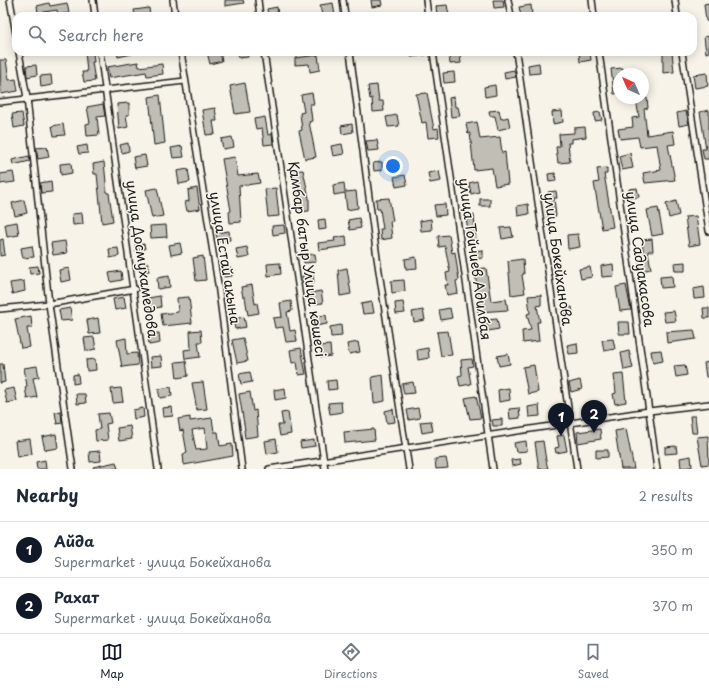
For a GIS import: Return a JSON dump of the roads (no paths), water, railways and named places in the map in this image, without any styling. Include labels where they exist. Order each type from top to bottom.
[{"type":"street","points":[[10,0],[12,12]]},
{"type":"street","points":[[93,0],[94,12]]},
{"type":"street","points":[[173,0],[174,12]]},
{"type":"street","points":[[258,0],[260,12]]},
{"type":"street","points":[[343,0],[344,12]]},
{"type":"street","points":[[426,0],[428,12]]},
{"type":"street","points":[[508,0],[510,12]]},
{"type":"street","points":[[592,0],[594,12]]},
{"type":"street","points":[[675,0],[676,12]]},
{"type":"street","points":[[20,56],[27,98],[49,304],[73,469]]},
{"type":"street","name":"улица Досмухамедова","points":[[101,56],[158,469]]},
{"type":"street","name":"улица Естай акына","points":[[182,56],[218,284],[242,469]]},
{"type":"street","name":"Қамбар батыр Улица көшесі","points":[[265,56],[325,469]]},
{"type":"street","points":[[351,56],[377,258],[409,469]]},
{"type":"street","name":"улица Тойчиев Адилбая","points":[[434,56],[493,469]]},
{"type":"street","name":"улица Бокейханова","points":[[517,56],[577,469]]},
{"type":"street","name":"улица Садуакасова","points":[[600,56],[658,469]]},
{"type":"street","points":[[683,56],[709,231]]},
{"type":"street","points":[[0,102],[185,80]]},
{"type":"street","points":[[0,309],[49,304],[134,289]]},
{"type":"street","points":[[269,469],[709,404]]},
{"type":"place","name":"Рахат","points":[[594,433]]},
{"type":"place","name":"Айда","points":[[561,436]]}]
